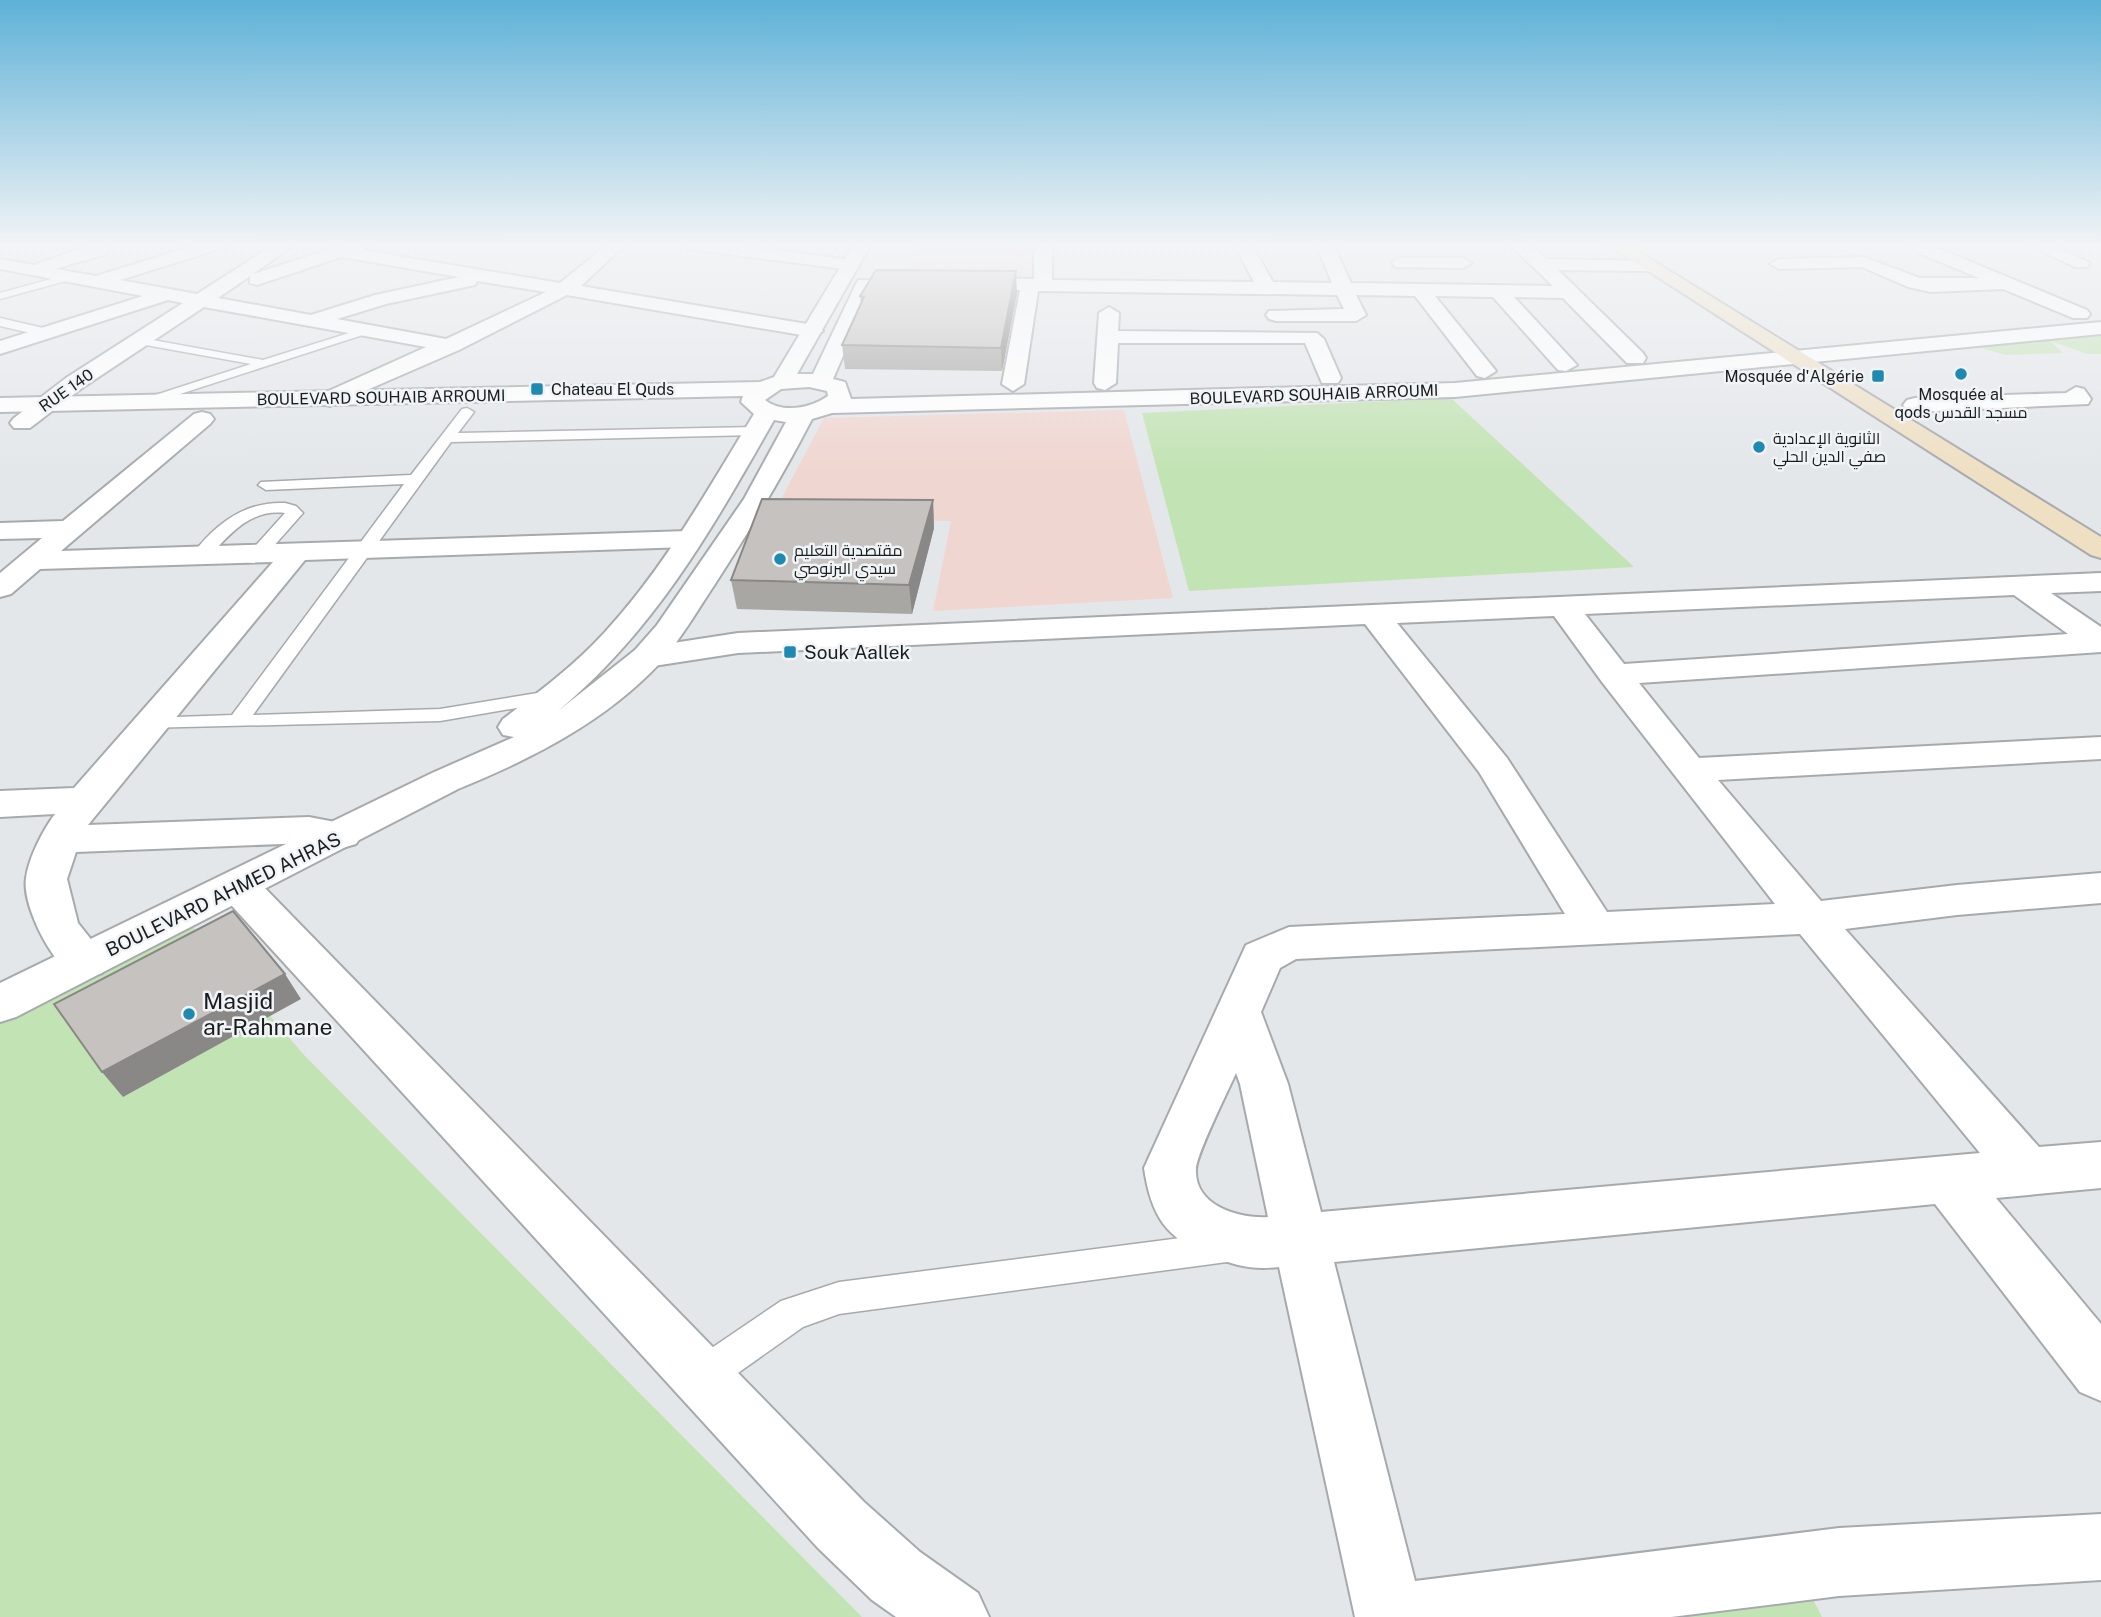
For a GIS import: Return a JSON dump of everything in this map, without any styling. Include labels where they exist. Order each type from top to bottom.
[{"type":"main road","points":[[1735,319],[1774,343],[1827,354],[1946,424]]},
{"type":"main road","points":[[1753,319],[2101,549]]},
{"type":"street","points":[[0,348],[88,319]]},
{"type":"street","name":"RUE 140","points":[[11,423],[45,404],[172,319]]},
{"type":"street","points":[[330,399],[452,346],[505,319]]},
{"type":"street","points":[[745,319],[813,331]]},
{"type":"street","points":[[647,639],[662,582],[764,404],[820,319]]},
{"type":"street","points":[[647,639],[757,499],[803,413],[828,391],[858,319]]},
{"type":"street","points":[[1013,384],[1028,319]]},
{"type":"street","points":[[1105,383],[1108,319]]},
{"type":"street","points":[[1107,337],[1264,319]]},
{"type":"street","points":[[1269,319],[1314,339],[1330,379]]},
{"type":"street","points":[[1278,319],[1351,323],[1353,319]]},
{"type":"street","points":[[1444,319],[1485,372]]},
{"type":"street","points":[[1522,319],[1566,365]]},
{"type":"street","points":[[1596,319],[1635,358]]},
{"type":"street","name":"BOULEVARD SOUHAIB ARROUMI","points":[[828,391],[1441,390],[2036,319]]},
{"type":"street","points":[[311,320],[452,346]]},
{"type":"street","points":[[1827,354],[2101,328]]},
{"type":"street","name":"BOULEVARD SOUHAIB ARROUMI","points":[[828,391],[1013,384],[1330,379],[1485,372],[1774,343]]},
{"type":"street","points":[[764,404],[828,391]]},
{"type":"street","points":[[1915,405],[2080,399],[2076,394]]},
{"type":"street","name":"BOULEVARD SOUHAIB ARROUMI","points":[[0,405],[330,399],[764,404]]},
{"type":"street","points":[[764,404],[803,413]]},
{"type":"street","name":"BOULEVARD SOUHAIB ARROUMI","points":[[11,423],[764,404]]},
{"type":"street","points":[[0,588],[202,419]]},
{"type":"street","points":[[0,531],[71,529]]},
{"type":"street","points":[[32,561],[688,539]]},
{"type":"street","points":[[86,961],[58,929],[46,879],[61,839],[85,800],[298,551]]},
{"type":"street","points":[[647,639],[738,643],[2101,582]]},
{"type":"street","points":[[2022,587],[2101,642]]},
{"type":"street","points":[[1563,606],[1614,675],[1810,918],[2027,1171]]},
{"type":"street","points":[[1373,614],[1494,766],[1596,929]]},
{"type":"street","name":"BOULEVARD AHMED AHRAS","points":[[445,782],[556,696],[601,654],[647,639]]},
{"type":"street","name":"BOULEVARD AHMED AHRAS","points":[[0,1004],[445,782],[511,754],[564,723],[607,692],[647,639]]},
{"type":"street","points":[[1614,675],[2101,642]]},
{"type":"street","points":[[1692,770],[2101,748]]},
{"type":"street","points":[[0,804],[85,800]]},
{"type":"street","points":[[61,839],[309,830],[342,835]]},
{"type":"street","points":[[239,887],[841,1525],[896,1576],[954,1617]]},
{"type":"street","points":[[2101,888],[1957,900],[1810,918],[1289,943],[1262,957],[1170,1168],[1172,1188],[1183,1213],[1205,1230],[1276,1241],[2101,1165]]},
{"type":"street","points":[[1238,1012],[1264,1084],[1276,1241],[1390,1617]]},
{"type":"street","points":[[1947,1179],[2101,1371]]},
{"type":"street","points":[[1401,1617],[1839,1562],[2101,1547]]},
{"type":"lane","points":[[0,322],[48,332]]},
{"type":"lane","points":[[141,402],[369,331]]},
{"type":"lane","points":[[141,340],[267,363]]},
{"type":"lane","points":[[448,438],[764,404]]},
{"type":"lane","points":[[238,722],[362,549],[467,412]]},
{"type":"lane","points":[[266,485],[415,479]]},
{"type":"lane","points":[[201,555],[246,512],[273,508],[295,513],[258,553]]},
{"type":"lane","points":[[150,724],[440,715],[556,696]]},
{"type":"lane","points":[[701,1377],[793,1313],[839,1298],[1276,1241]]},
{"type":"shaded area","points":[[1124,410],[1173,598],[933,611],[951,521],[770,520],[824,418]]},
{"type":"green space","points":[[2101,336],[2101,354],[2088,354],[2050,341],[2063,353],[2006,355],[1971,345]]},
{"type":"green space","points":[[1451,398],[1634,567],[1189,591],[1142,413]]},
{"type":"green space","points":[[183,916],[305,1056],[862,1617],[0,1617],[0,1007]]},
{"type":"green space","points":[[1807,1588],[1822,1617],[1580,1617]]},
{"type":"building","points":[[854,319],[1007,319],[1001,348],[842,345]]},
{"type":"building","points":[[762,499],[933,500],[909,585],[731,580]]},
{"type":"building","name":"Masjid ar-Rahmane","points":[[233,911],[285,974],[102,1072],[54,1004]]},
{"type":"place","name":"Mosquée al qods مسجد القدس","points":[[1961,374]]},
{"type":"place","name":"Mosquée d'Algérie","points":[[1878,376]]},
{"type":"place","name":"Chateau El Quds","points":[[537,389]]},
{"type":"place","name":"الثانوية الإعدادية صفي الدين الحلي","points":[[1759,447]]},
{"type":"place","name":"مقتصدية التعليم سيدي البرنوصي","points":[[780,559]]},
{"type":"place","name":"Souk Aallek","points":[[790,652]]},
{"type":"place","name":"Masjid ar-Rahmane","points":[[189,1014]]}]
